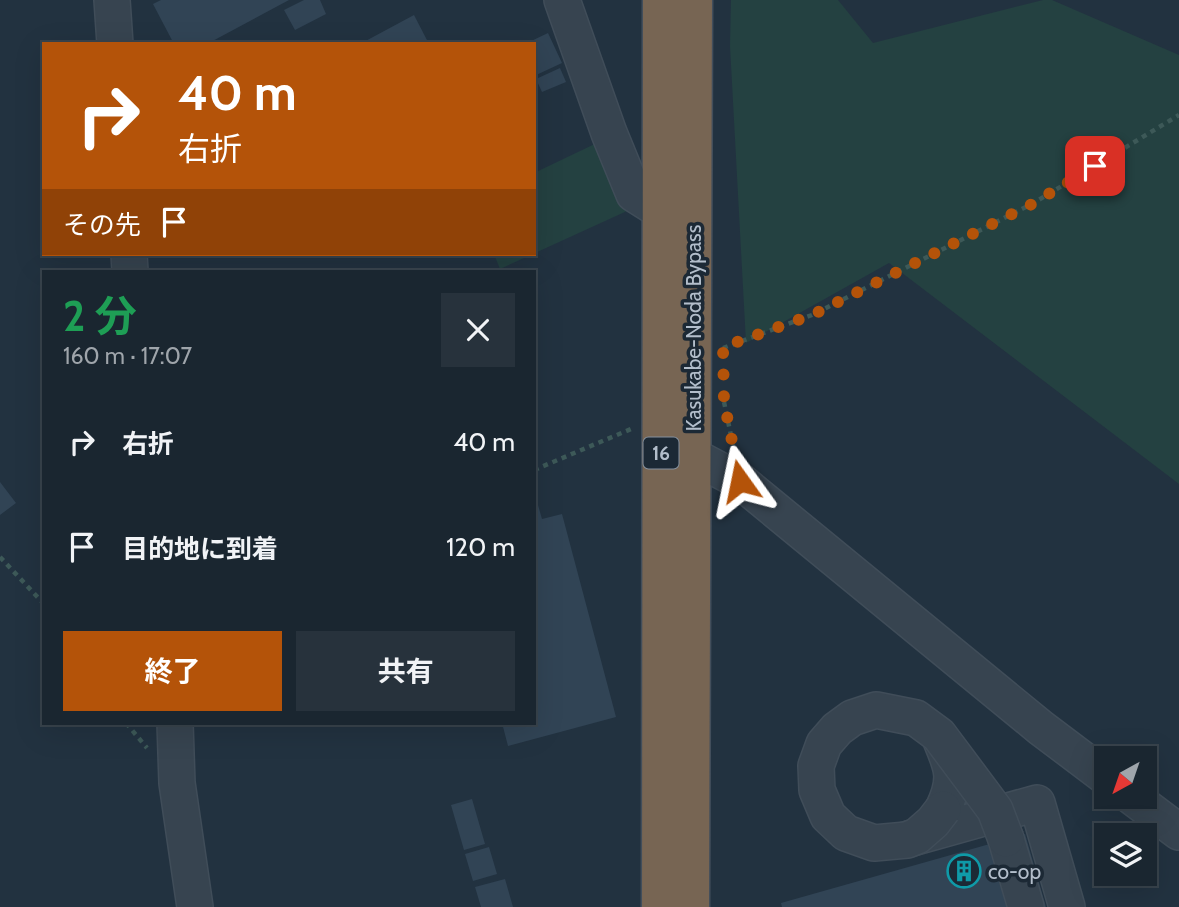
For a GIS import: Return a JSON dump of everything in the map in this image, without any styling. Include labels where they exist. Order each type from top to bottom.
[{"type":"highway","name":"Kasukabe-Noda Bypass","points":[[661,907],[662,0]]},
{"type":"highway","name":"Kasukabe-Noda Bypass","points":[[690,907],[693,0]]},
{"type":"highway","points":[[691,791],[708,886],[708,907]]},
{"type":"street","points":[[112,0],[115,42]]},
{"type":"street","points":[[562,0],[609,133],[634,194],[661,211]]},
{"type":"street","points":[[693,456],[740,481],[1041,728],[1094,768]]},
{"type":"street","points":[[1026,907],[993,830],[995,810],[939,735],[916,718],[876,710],[852,718],[837,729],[824,744],[816,766],[817,790],[828,816],[846,833],[874,842],[993,830],[1037,803],[1067,907]]},
{"type":"street","points":[[175,725],[177,783],[195,907]]},
{"type":"street","points":[[907,840],[917,836],[933,822],[947,800],[952,785],[952,765],[939,735]]},
{"type":"street","points":[[1148,809],[1179,832]]},
{"type":"path","points":[[723,360],[723,347],[812,315],[1032,204],[1179,115]]},
{"type":"path","points":[[724,401],[740,481]]},
{"type":"path","points":[[536,469],[661,416]]},
{"type":"path","points":[[0,557],[42,602]]},
{"type":"green space","points":[[731,0],[838,0],[873,43],[1043,0],[1052,0],[1179,55],[1179,484],[889,263],[746,343],[730,46]]},
{"type":"green space","points":[[601,141],[627,211],[536,252],[536,172]]},
{"type":"green space","points":[[495,256],[529,256],[500,269]]},
{"type":"building","points":[[161,0],[289,0],[211,42],[173,42],[153,4]]},
{"type":"building","points":[[304,0],[320,0],[326,14],[295,30],[284,10]]},
{"type":"building","points":[[414,15],[428,42],[364,42]]},
{"type":"building","points":[[548,33],[562,63],[536,75],[536,42],[529,42]]},
{"type":"building","points":[[560,68],[566,82],[542,92],[536,79]]},
{"type":"building","points":[[0,482],[16,503],[0,515]]},
{"type":"building","points":[[536,498],[542,519],[562,514],[616,717],[508,746],[503,725],[536,725]]},
{"type":"building","points":[[472,799],[485,844],[464,850],[451,805]]},
{"type":"building","name":"co-op","points":[[1025,834],[1046,907],[782,907],[781,903]]},
{"type":"building","points":[[489,847],[497,874],[473,881],[465,854]]},
{"type":"building","points":[[505,879],[513,907],[481,907],[475,887]]},
{"type":"place","name":"co-op","points":[[964,871]]},
{"type":"route","points":[[740,481],[724,401],[723,347],[812,315],[1032,204],[1095,166]]}]
